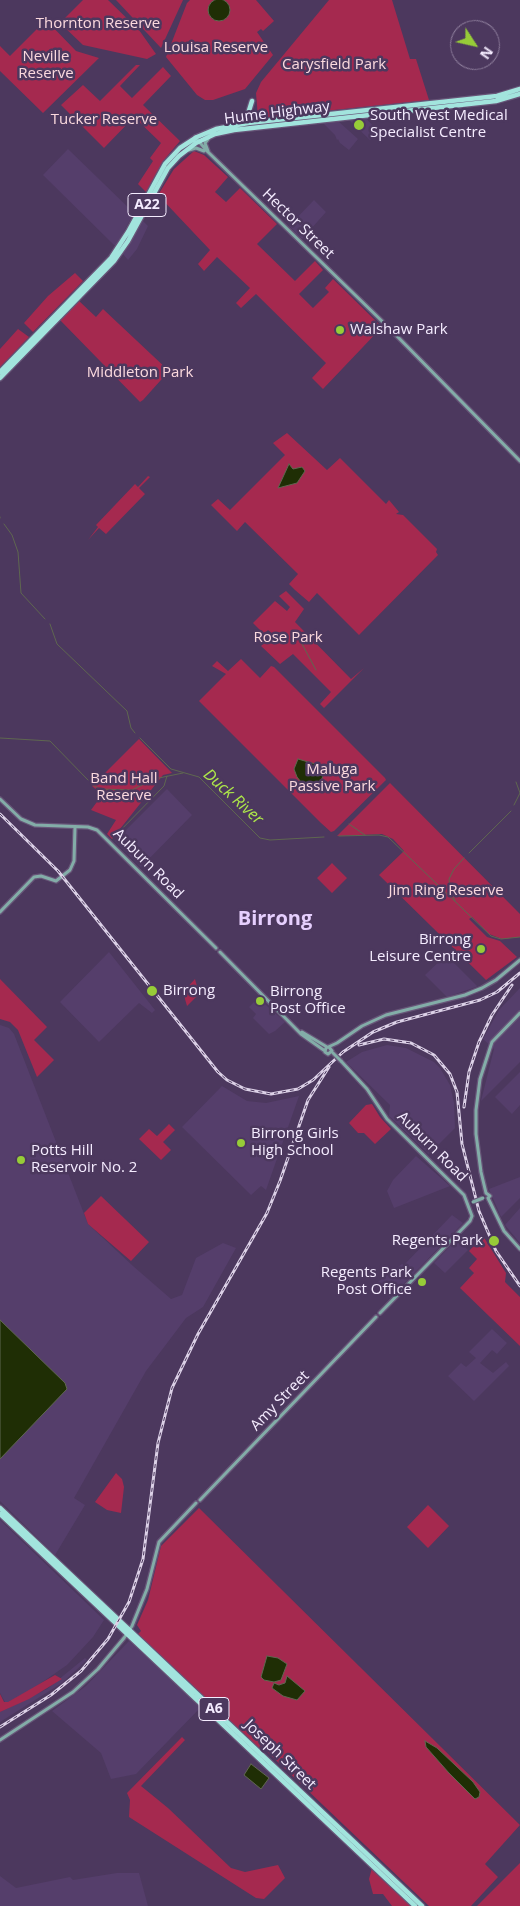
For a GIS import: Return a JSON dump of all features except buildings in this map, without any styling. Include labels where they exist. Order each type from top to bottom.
[{"type":"highway","name":"Hume Highway","points":[[0,372],[111,258],[128,232],[165,164],[180,148],[229,126],[497,96],[520,89]]},
{"type":"highway","name":"Hume Highway","points":[[0,378],[118,256],[164,175],[179,156],[197,140],[216,134],[496,100],[520,94]]},
{"type":"highway","points":[[229,126],[246,119],[252,101]]},
{"type":"highway","name":"Joseph Street","points":[[0,1508],[127,1633],[414,1906]]},
{"type":"highway","name":"Joseph Street","points":[[0,1514],[422,1906]]},
{"type":"main road","points":[[211,156],[205,143],[216,134]]},
{"type":"main road","name":"Hector Street","points":[[197,140],[211,156],[386,325],[390,325],[390,329],[520,461]]},
{"type":"main road","points":[[179,156],[196,148],[211,156]]},
{"type":"main road","name":"Auburn Road","points":[[0,799],[21,819],[31,824],[42,827],[92,828],[100,832],[216,948],[216,952],[220,952],[297,1029]]},
{"type":"main road","points":[[0,912],[34,877],[41,876],[54,881],[69,872],[74,864],[75,828]]},
{"type":"main road","points":[[325,1051],[328,1047],[362,1026],[386,1015],[465,995],[482,988],[496,980],[520,960]]},
{"type":"main road","points":[[520,1013],[492,1042],[480,1079],[476,1110],[476,1134],[486,1196],[504,1231],[520,1249]]},
{"type":"main road","points":[[297,1029],[328,1047],[331,1053]]},
{"type":"main road","points":[[297,1029],[325,1051],[331,1053]]},
{"type":"main road","points":[[331,1053],[337,1043]]},
{"type":"main road","name":"Auburn Road","points":[[331,1053],[367,1090],[387,1118],[470,1202]]},
{"type":"main road","points":[[470,1202],[486,1196]]},
{"type":"main road","name":"Amy Street","points":[[127,1633],[147,1589],[159,1542],[196,1503],[200,1504],[200,1500],[376,1317],[376,1313],[380,1313],[470,1221],[472,1216],[470,1202]]},
{"type":"main road","points":[[0,1740],[73,1692],[98,1669],[127,1633]]},
{"type":"shaded area","points":[[219,-1],[227,2],[230,10],[227,18],[219,21],[211,18],[208,10],[211,2]]},
{"type":"shaded area","points":[[366,118],[373,126],[369,130],[375,136],[370,140],[350,121]]},
{"type":"shaded area","points":[[338,121],[358,139],[349,150],[337,140],[335,135],[323,123]]},
{"type":"shaded area","points":[[68,149],[134,213],[116,245],[43,175]]},
{"type":"shaded area","points":[[314,200],[326,212],[302,239],[289,226]]},
{"type":"shaded area","points":[[143,221],[148,226],[137,249],[128,260],[123,254]]},
{"type":"shaded area","points":[[289,464],[293,469],[302,467],[305,471],[297,483],[278,488]]},
{"type":"shaded area","points":[[298,759],[315,764],[321,770],[323,776],[320,783],[311,789],[305,787],[297,777],[294,769]]},
{"type":"shaded area","points":[[167,789],[192,815],[141,867],[115,841]]},
{"type":"shaded area","points":[[109,952],[155,1010],[152,1013],[139,1003],[99,1042],[60,1002]]},
{"type":"shaded area","points":[[446,955],[476,987],[447,997],[425,975]]},
{"type":"shaded area","points":[[520,988],[520,1062],[481,1101],[494,1049],[483,1039],[499,1010]]},
{"type":"shaded area","points":[[258,998],[285,1022],[269,1034],[253,1018],[256,1014],[249,1007]]},
{"type":"shaded area","points":[[0,1025],[9,1028],[14,1034],[88,1224],[171,1299],[182,1295],[196,1258],[223,1243],[236,1248],[203,1307],[186,1318],[146,1371],[74,1498],[85,1505],[55,1555],[0,1501]]},
{"type":"shaded area","points":[[387,1045],[406,1048],[434,1062],[450,1085],[454,1103],[455,1128],[429,1154],[389,1116],[390,1105],[346,1062],[362,1052]]},
{"type":"shaded area","points":[[520,1072],[520,1105],[512,1114],[495,1097]]},
{"type":"shaded area","name":"Birrong Girls High School","points":[[222,1086],[247,1101],[266,1103],[299,1096],[266,1190],[261,1186],[251,1195],[182,1127]]},
{"type":"shaded area","points":[[416,1156],[450,1186],[394,1208],[387,1191],[393,1180]]},
{"type":"shaded area","points":[[520,1177],[520,1198],[501,1217],[489,1189]]},
{"type":"shaded area","points":[[520,1208],[520,1243],[505,1225]]},
{"type":"shaded area","points":[[452,1215],[463,1223],[390,1298],[375,1284],[402,1264],[404,1265]]},
{"type":"shaded area","points":[[457,1239],[468,1250],[445,1273],[434,1263]]},
{"type":"shaded area","points":[[0,1320],[65,1383],[67,1389],[0,1459]]},
{"type":"shaded area","points":[[492,1329],[507,1343],[497,1354],[492,1350],[480,1363],[493,1373],[506,1362],[509,1366],[474,1401],[448,1376],[461,1363],[466,1367],[476,1358],[469,1352]]},
{"type":"shaded area","points":[[0,1520],[104,1620],[93,1637],[67,1665],[31,1690],[9,1702],[5,1702],[0,1693]]},
{"type":"shaded area","points":[[129,1641],[201,1707],[136,1774],[111,1779],[101,1753],[52,1711],[86,1686]]},
{"type":"shaded area","points":[[267,1656],[278,1658],[287,1664],[281,1680],[274,1682],[264,1680],[261,1677]]},
{"type":"shaded area","points":[[85,1658],[87,1660],[62,1683],[0,1722],[0,1712],[47,1689]]},
{"type":"shaded area","points":[[287,1676],[305,1691],[297,1700],[283,1696],[272,1688],[274,1683],[279,1685],[285,1683]]},
{"type":"shaded area","points":[[425,1741],[437,1748],[473,1782],[480,1792],[479,1797],[475,1799],[449,1773],[426,1747]]},
{"type":"shaded area","points":[[251,1764],[269,1778],[261,1789],[244,1775]]},
{"type":"shaded area","points":[[117,1873],[139,1873],[148,1906],[0,1906],[0,1876],[16,1888],[70,1877],[73,1880]]},
{"type":"green space","name":"Thornton Reserve","points":[[83,0],[108,0],[139,30],[156,54],[147,59],[83,45],[60,23]]},
{"type":"green space","points":[[116,0],[183,0],[161,48]]},
{"type":"green space","name":"Louisa Reserve","points":[[190,0],[256,0],[274,21],[263,31],[261,29],[257,32],[273,55],[245,89],[213,100],[205,100],[197,95],[166,57],[187,3]]},
{"type":"green space","name":"Carysfield Park","points":[[329,0],[392,0],[410,59],[416,59],[429,100],[258,118],[256,93],[261,82]]},
{"type":"green space","name":"Neville Reserve","points":[[46,20],[76,51],[99,58],[43,113],[0,71],[0,46],[10,56]]},
{"type":"green space","name":"Tucker Reserve","points":[[136,65],[140,65],[120,86],[132,98],[163,67],[171,76],[143,105],[180,141],[163,161],[146,192],[138,184],[153,161],[150,158],[161,143],[134,117],[104,148],[61,105],[83,85],[100,101]]},
{"type":"green space","points":[[194,151],[204,155],[228,177],[215,192],[226,202],[240,188],[277,224],[257,244],[295,281],[315,261],[323,270],[299,294],[313,308],[329,292],[325,288],[333,279],[382,327],[323,389],[312,378],[326,363],[256,294],[241,308],[236,303],[250,288],[217,257],[204,271],[198,264],[210,250],[158,195],[174,169]]},
{"type":"green space","points":[[75,273],[83,281],[33,332],[24,323],[48,296]]},
{"type":"green space","name":"Middleton Park","points":[[78,300],[96,317],[103,309],[169,371],[140,402],[60,320]]},
{"type":"green space","points":[[18,329],[29,337],[0,367],[0,349]]},
{"type":"green space","points":[[287,433],[327,470],[340,458],[386,504],[389,500],[399,512],[396,514],[403,515],[437,549],[438,555],[359,635],[317,593],[309,602],[295,590],[289,584],[298,574],[245,522],[237,531],[211,505],[218,499],[230,510],[285,455],[273,443]]},
{"type":"green space","points":[[148,476],[150,477],[139,488],[145,494],[106,534],[99,528],[88,540],[98,527],[96,525],[135,484],[138,487]]},
{"type":"green space","name":"Rose Park","points":[[286,591],[304,609],[295,622],[351,679],[364,668],[324,708],[320,704],[331,692],[293,654],[280,664],[261,646],[273,634],[268,630],[264,634],[253,623],[275,601],[287,611],[290,607],[279,596]]},
{"type":"green space","name":"Maluga Passive Park","points":[[241,659],[260,678],[271,666],[274,667],[385,778],[386,780],[334,831],[331,832],[321,823],[199,701],[226,674],[212,666],[217,661],[228,671]]},
{"type":"green space","name":"Band Hall Reserve","points":[[139,739],[172,773],[163,775],[112,839],[107,834],[116,820],[91,810],[102,795],[92,786]]},
{"type":"green space","name":"Jim Ring Reserve","points":[[390,783],[520,914],[520,937],[502,939],[489,934],[472,917],[469,919],[487,937],[500,941],[517,957],[486,980],[379,875],[404,851],[393,839],[382,834],[337,836]]},
{"type":"green space","points":[[332,863],[347,878],[332,893],[317,878]]},
{"type":"green space","points":[[0,979],[47,1027],[34,1040],[54,1060],[37,1077],[18,1030],[10,1022],[0,1019]]},
{"type":"green space","points":[[195,979],[199,994],[187,1006],[183,992]]},
{"type":"green space","points":[[372,1104],[391,1129],[375,1144],[364,1133],[358,1133],[349,1123],[366,1105]]},
{"type":"green space","points":[[169,1124],[175,1130],[163,1142],[171,1150],[161,1160],[139,1139],[149,1129],[157,1136]]},
{"type":"green space","points":[[101,1196],[149,1242],[131,1261],[88,1224],[84,1213]]},
{"type":"green space","points":[[483,1236],[506,1273],[505,1282],[520,1297],[520,1346],[460,1288],[474,1273],[469,1268],[477,1259],[469,1251]]},
{"type":"green space","points":[[116,1473],[122,1479],[124,1487],[121,1513],[107,1510],[95,1502]]},
{"type":"green space","points":[[428,1505],[449,1526],[428,1548],[407,1527]]},
{"type":"green space","points":[[199,1508],[520,1825],[485,1864],[498,1877],[471,1906],[429,1906],[260,1745],[259,1749],[137,1635],[141,1631],[137,1625],[148,1600],[161,1546]]},
{"type":"green space","points":[[55,1675],[62,1679],[29,1699],[0,1712],[0,1694],[4,1702],[8,1702]]},
{"type":"green space","points":[[182,1737],[185,1740],[141,1786],[168,1808],[231,1868],[245,1872],[278,1865],[285,1878],[264,1899],[256,1898],[129,1817],[130,1800],[127,1793]]},
{"type":"green space","points":[[520,1863],[520,1906],[477,1906]]},
{"type":"green space","points":[[372,1868],[411,1906],[392,1906],[383,1894],[373,1894],[369,1879]]},
{"type":"waterway","name":"Duck River","points":[[4,524],[12,535],[18,552],[21,593],[45,619]]},
{"type":"waterway","name":"Duck River","points":[[50,624],[57,644],[127,711],[131,728],[135,733]]},
{"type":"waterway","points":[[301,642],[316,670]]},
{"type":"waterway","points":[[0,738],[50,741],[88,780]]},
{"type":"waterway","name":"Duck River","points":[[140,738],[171,769],[199,777],[260,838],[270,840],[324,837]]},
{"type":"waterway","points":[[93,785],[100,789],[132,790],[154,779],[183,773]]},
{"type":"waterway","points":[[113,838],[164,786],[167,776]]},
{"type":"waterway","points":[[514,805],[520,793],[516,782]]},
{"type":"waterway","points":[[469,853],[511,811]]},
{"type":"waterway","points":[[349,824],[365,835]]},
{"type":"waterway","name":"Duck River","points":[[339,836],[379,835],[388,837],[491,936],[501,939],[520,937]]},
{"type":"waterway","points":[[455,901],[450,889],[449,879],[454,869],[464,858]]},
{"type":"railway","points":[[0,814],[58,871],[218,1072],[227,1080],[245,1089],[271,1094],[298,1089],[313,1080],[343,1052],[373,1032],[397,1022],[480,1000],[497,992],[520,973]]},
{"type":"railway","points":[[464,1107],[469,1072],[479,1042],[492,1015],[512,985]]},
{"type":"railway","points":[[359,1045],[384,1039],[411,1043],[434,1055],[450,1074],[457,1092],[462,1144],[479,1211],[496,1251],[520,1286]]},
{"type":"railway","points":[[0,1727],[51,1695],[81,1671],[108,1639],[129,1602],[143,1559],[158,1443],[172,1388],[198,1334],[267,1213],[308,1100],[329,1067]]},
{"type":"place","name":"South West Medical Specialist Centre","points":[[359,125]]},
{"type":"place","name":"Walshaw Park","points":[[340,330]]},
{"type":"place","name":"Birrong Leisure Centre","points":[[481,949]]},
{"type":"place","name":"Birrong","points":[[152,991]]},
{"type":"place","name":"Birrong Post Office","points":[[260,1001]]},
{"type":"place","name":"Birrong Girls High School","points":[[241,1143]]},
{"type":"place","name":"Potts Hill Reservoir No. 2","points":[[21,1160]]},
{"type":"place","name":"Regents Park","points":[[494,1241]]},
{"type":"place","name":"Regents Park Post Office","points":[[422,1282]]},
{"type":"district","name":"Birrong","points":[[275,919]]}]
